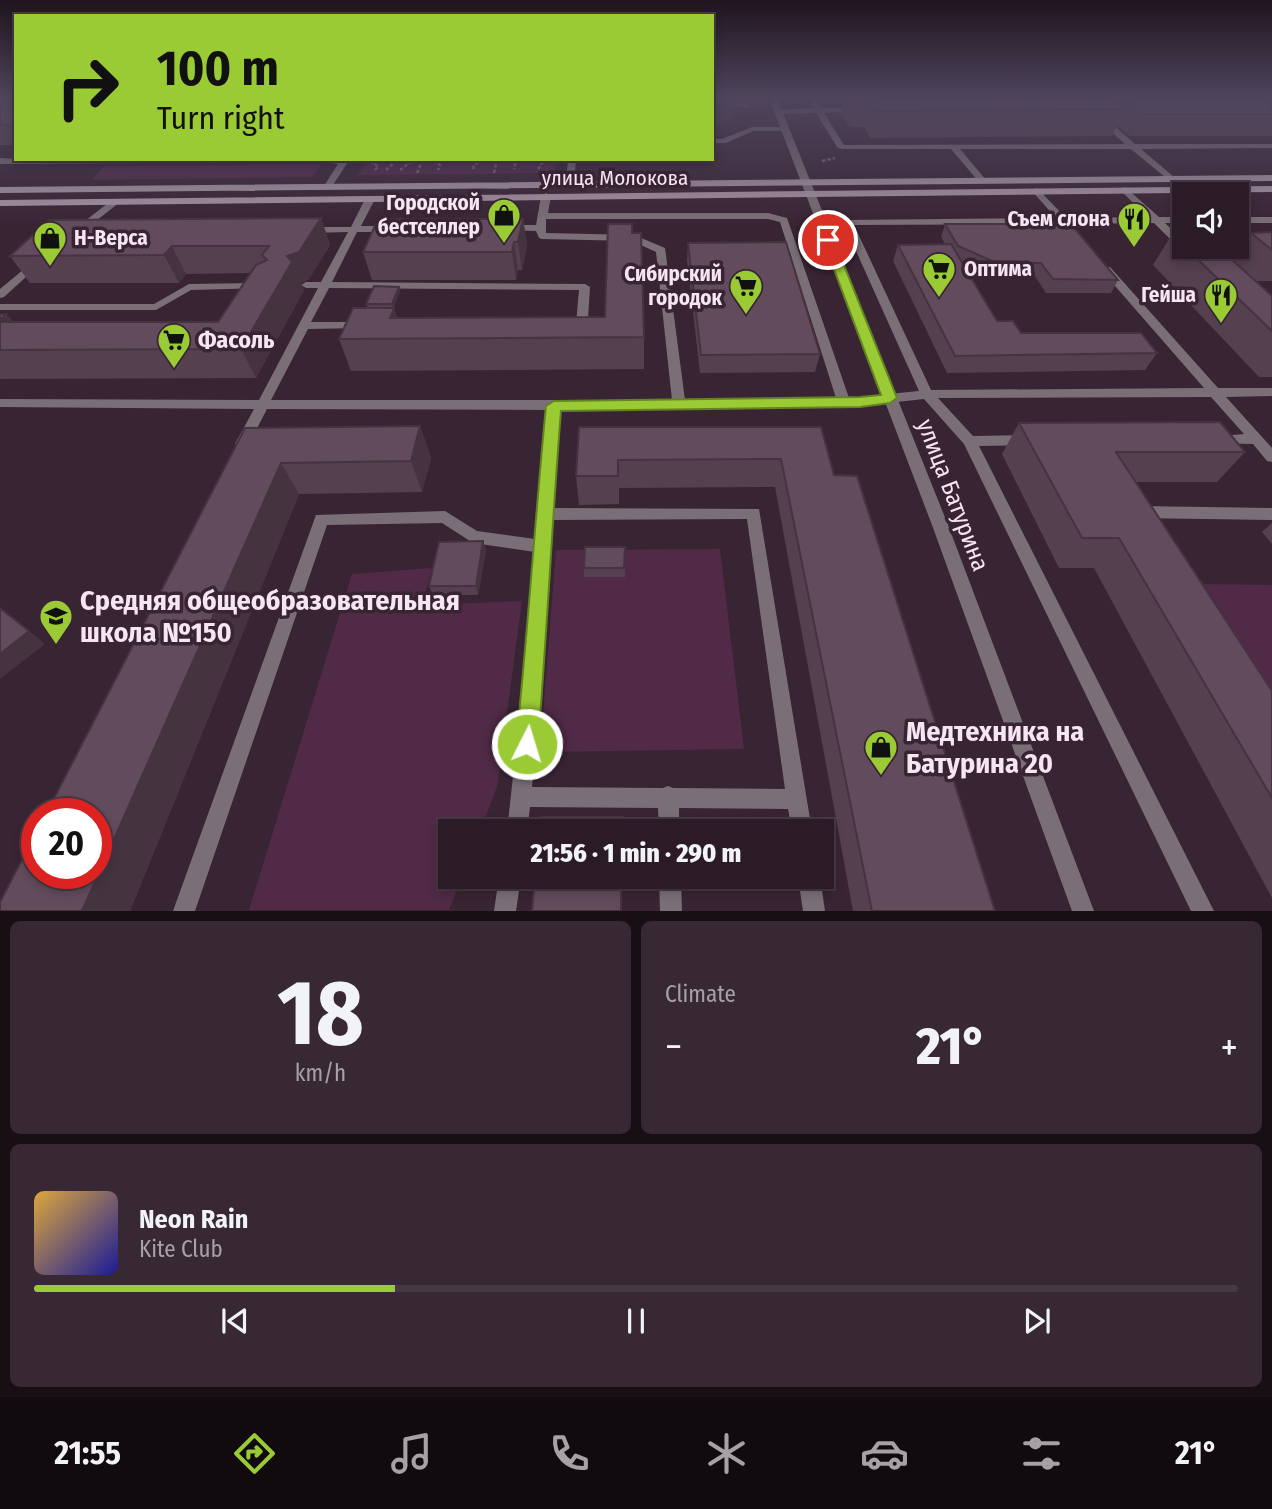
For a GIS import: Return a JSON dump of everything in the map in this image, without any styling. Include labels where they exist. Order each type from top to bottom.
[{"type":"main road","name":"улица Молокова","points":[[0,190],[1272,178]]},
{"type":"main road","name":"улица Молокова","points":[[0,203],[1272,189]]},
{"type":"street","name":"улица Батурина","points":[[789,141],[890,398],[1083,911]]},
{"type":"street","points":[[837,141],[841,147],[1272,146]]},
{"type":"street","points":[[1126,141],[1171,179]]},
{"type":"street","points":[[954,147],[982,180]]},
{"type":"street","points":[[328,186],[345,161]]},
{"type":"street","points":[[570,184],[572,161]]},
{"type":"street","points":[[1125,190],[1172,236]]},
{"type":"street","points":[[1037,191],[1067,225]]},
{"type":"street","points":[[546,196],[541,222],[542,236],[634,238],[661,250],[679,404]]},
{"type":"street","points":[[232,465],[370,199]]},
{"type":"street","points":[[65,239],[115,202]]},
{"type":"street","points":[[500,228],[541,222],[768,216],[785,220],[844,402]]},
{"type":"street","points":[[1249,220],[1272,219]]},
{"type":"street","points":[[1172,220],[1067,225],[848,222],[927,394],[970,441],[1203,911]]},
{"type":"street","points":[[298,230],[407,229]]},
{"type":"street","points":[[76,232],[90,232]]},
{"type":"street","points":[[0,295],[44,254]]},
{"type":"street","points":[[1099,261],[1272,457]]},
{"type":"street","points":[[306,285],[585,287],[581,337],[568,337]]},
{"type":"street","points":[[0,307],[156,307],[188,287],[243,291],[272,287]]},
{"type":"street","points":[[303,326],[380,325]]},
{"type":"street","points":[[0,403],[554,406],[844,402],[927,394],[1272,392]]},
{"type":"street","points":[[519,819],[554,406]]},
{"type":"street","points":[[1202,440],[1256,439]]},
{"type":"street","points":[[970,441],[1038,440]]},
{"type":"street","points":[[1142,524],[1135,512],[1272,514]]},
{"type":"street","points":[[544,514],[754,513],[800,819]]},
{"type":"street","points":[[184,911],[321,519],[445,517],[473,537],[543,547]]},
{"type":"street","points":[[668,796],[669,819]]},
{"type":"street","points":[[522,797],[797,799]]},
{"type":"street","points":[[505,911],[508,889]]},
{"type":"street","points":[[670,889],[671,911]]},
{"type":"street","points":[[811,889],[814,911]]},
{"type":"path","points":[[373,161],[371,162],[377,166],[375,170]]},
{"type":"path","points":[[386,170],[390,161]]},
{"type":"path","points":[[400,170],[412,161]]},
{"type":"path","points":[[416,177],[423,161]]},
{"type":"path","points":[[433,161],[440,165],[438,170]]},
{"type":"path","points":[[473,170],[474,165],[481,161]]},
{"type":"path","points":[[492,177],[496,161]]},
{"type":"path","points":[[510,161],[515,164],[514,169]]},
{"type":"path","points":[[538,169],[543,161]]},
{"type":"shaded area","points":[[366,161],[557,161],[555,173],[358,175]]},
{"type":"shaded area","points":[[322,164],[312,177],[91,180],[104,166]]},
{"type":"shaded area","points":[[720,549],[744,749],[540,752],[556,550]]},
{"type":"shaded area","points":[[432,568],[422,605],[522,601],[497,787],[485,819],[438,819],[438,889],[457,889],[449,910],[249,910],[352,574]]},
{"type":"shaded area","points":[[1202,584],[1272,585],[1272,696]]},
{"type":"building","points":[[321,218],[299,252],[287,256],[292,262],[241,349],[0,350],[0,322],[218,322],[256,265],[267,260],[262,255],[269,246],[172,246],[164,255],[10,256],[49,220]]},
{"type":"building","points":[[378,219],[523,219],[518,242],[514,242],[512,252],[363,252]]},
{"type":"building","points":[[608,224],[632,224],[632,233],[641,233],[644,337],[339,339],[353,308],[394,308],[390,318],[605,317]]},
{"type":"building","points":[[945,224],[1071,224],[1118,280],[1053,279],[1041,263],[997,263],[958,246]]},
{"type":"building","points":[[1272,232],[1272,250],[1251,233]]},
{"type":"building","name":"Сибирский городок","points":[[786,242],[820,354],[701,355],[688,243]]},
{"type":"building","points":[[951,244],[997,321],[1013,321],[1021,333],[1141,333],[1157,353],[955,356],[898,245]]},
{"type":"building","points":[[1197,259],[1231,259],[1272,296],[1272,331]]},
{"type":"building","points":[[374,286],[399,287],[392,304],[366,304]]},
{"type":"building","points":[[1220,422],[1245,452],[1116,452],[1272,691],[1272,798],[1119,538],[1082,538],[1019,423]]},
{"type":"building","points":[[420,426],[411,461],[281,463],[112,843],[112,798],[54,798],[245,428]]},
{"type":"building","points":[[579,427],[821,427],[834,475],[857,476],[995,911],[872,911],[781,459],[618,460],[618,476],[576,476]]},
{"type":"building","points":[[483,541],[476,586],[429,586],[439,542]]},
{"type":"building","points":[[585,547],[625,547],[624,568],[584,568]]},
{"type":"building","points":[[0,608],[29,631],[0,654]]},
{"type":"building","points":[[540,817],[622,817],[622,819]]},
{"type":"building","points":[[21,862],[21,889],[92,889],[82,911],[0,911],[0,902]]},
{"type":"building","points":[[534,889],[621,889],[621,911],[532,911]]},
{"type":"place","name":"Городской бестселлер","points":[[504,245]]},
{"type":"place","name":"Съем слона","points":[[1134,249]]},
{"type":"place","name":"Н-Верса","points":[[50,268]]},
{"type":"place","name":"Оптима","points":[[939,299]]},
{"type":"place","name":"Сибирский городок","points":[[746,316]]},
{"type":"place","name":"Гейша","points":[[1221,325]]},
{"type":"place","name":"Фасоль","points":[[174,370]]},
{"type":"place","name":"Средняя общеобразовательная школа №150","points":[[56,646]]},
{"type":"place","name":"Медтехника на Батурина 20","points":[[881,777]]},
{"type":"route","points":[[527,744],[542,585],[544,514],[554,406],[860,402],[890,398],[828,240]]}]
